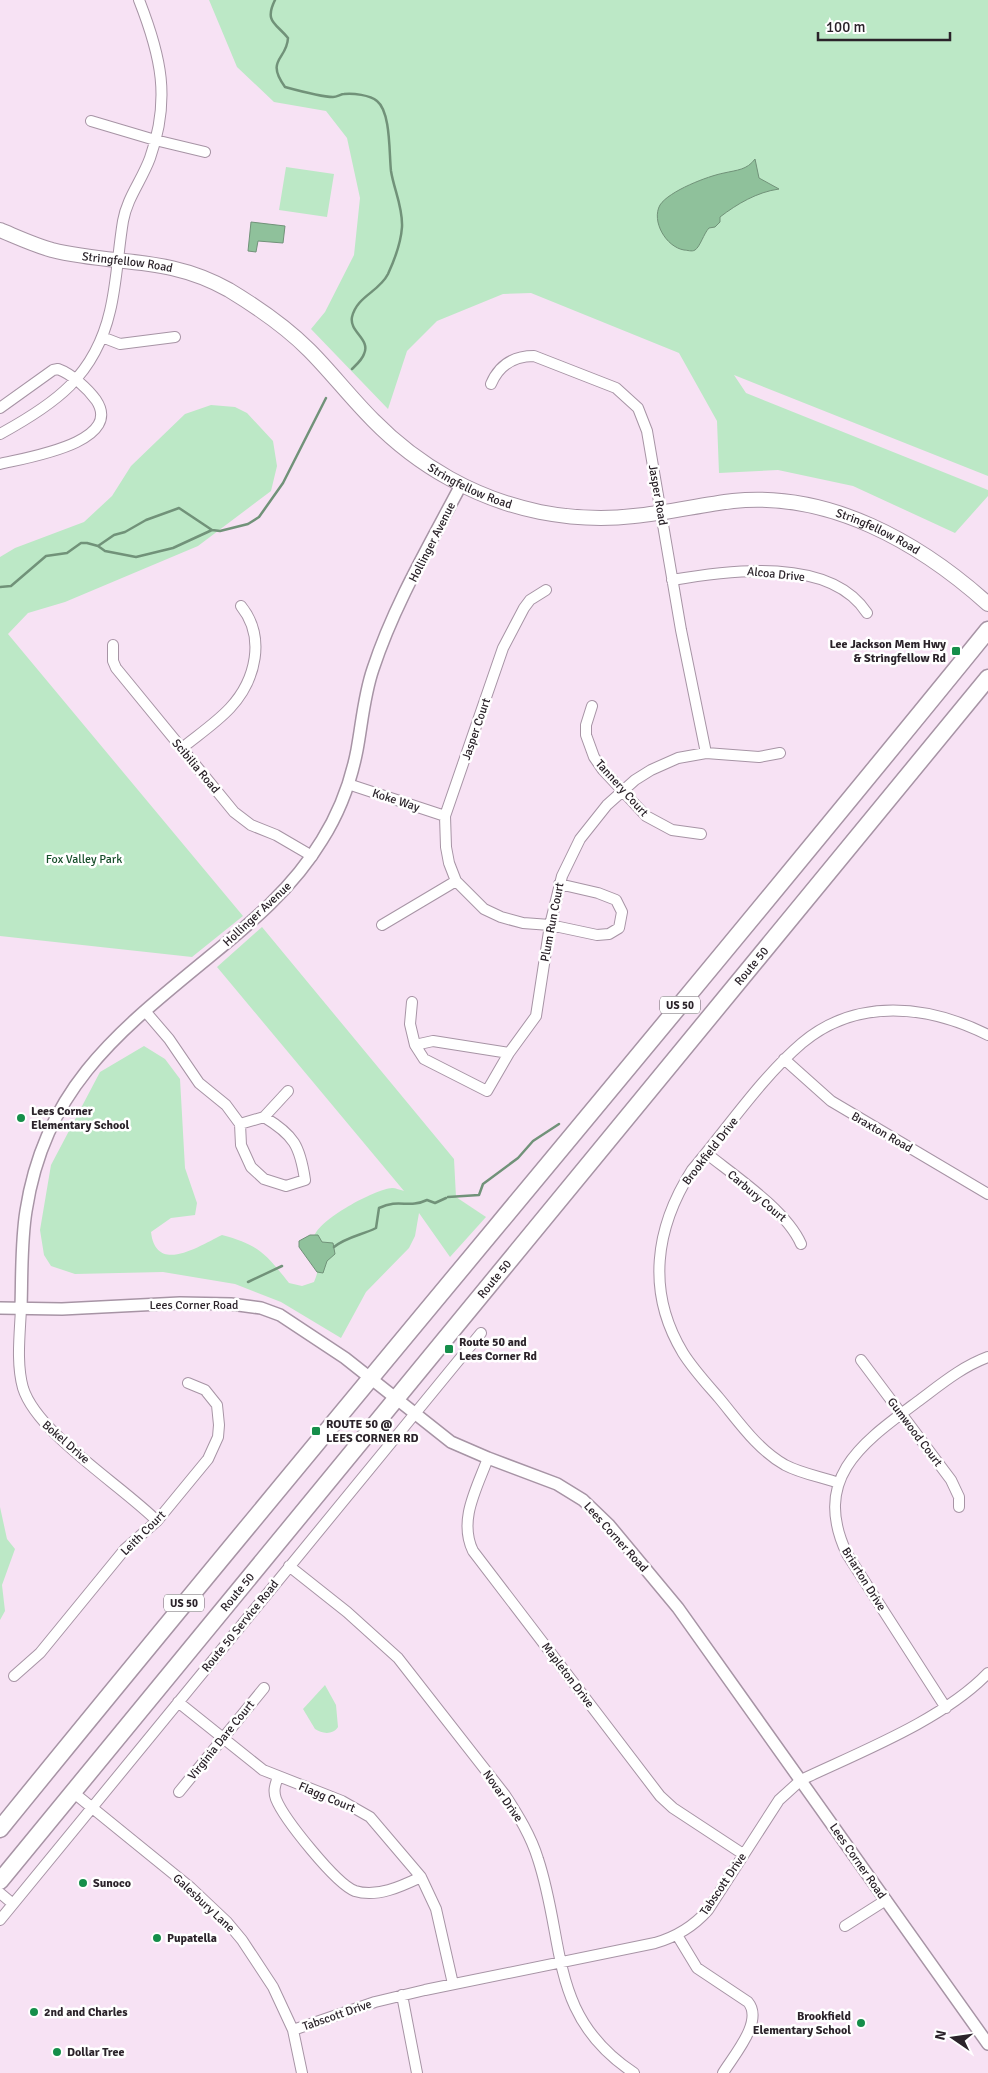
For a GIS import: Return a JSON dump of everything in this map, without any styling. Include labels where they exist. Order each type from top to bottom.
[{"type":"highway","name":"US 50","points":[[0,1829],[217,1562],[371,1379],[988,630]]},
{"type":"highway","name":"Route 50","points":[[0,1881],[397,1400],[988,678]]},
{"type":"main road","name":"Stringfellow Road","points":[[0,230],[54,250],[151,263],[192,273],[228,290],[253,305],[311,352],[394,440],[437,472],[461,485],[514,505],[565,516],[608,518],[634,516],[753,500],[804,505],[856,519],[899,539],[946,569],[988,604]]},
{"type":"street","points":[[0,434],[40,411],[62,395],[76,380],[102,337],[110,311],[126,212],[147,165],[162,108],[162,78],[154,41],[139,0]]},
{"type":"street","points":[[91,121],[155,140],[206,152]]},
{"type":"street","points":[[102,337],[120,344],[175,338]]},
{"type":"street","name":"Jasper Road","points":[[491,384],[500,368],[507,363],[524,356],[534,356],[603,381],[624,393],[638,408],[644,421],[672,580],[706,753]]},
{"type":"street","points":[[0,408],[53,370],[63,370],[76,380],[99,404],[101,421],[96,430],[68,447],[0,464]]},
{"type":"street","name":"Hollinger Avenue","points":[[21,1308],[26,1210],[32,1181],[47,1134],[64,1100],[81,1075],[113,1039],[276,899],[312,856],[333,820],[348,784],[357,750],[365,696],[381,645],[461,485]]},
{"type":"street","name":"Alcoa Drive","points":[[672,580],[740,571],[792,574],[843,589],[857,599],[867,613]]},
{"type":"street","name":"Jasper Court","points":[[546,590],[530,600],[524,608],[503,648],[445,816],[448,863],[456,880],[484,909],[501,917],[524,923],[550,925],[597,935],[609,934],[619,928],[622,912],[616,900],[598,893],[559,884]]},
{"type":"street","points":[[182,748],[229,709],[243,689],[250,674],[256,649],[255,631],[248,614],[241,606]]},
{"type":"street","name":"Scibilia Road","points":[[113,645],[113,661],[116,668],[242,819],[276,835],[312,856]]},
{"type":"street","name":"Tannery Court","points":[[592,706],[586,725],[589,745],[603,770],[646,816],[672,830],[701,834]]},
{"type":"street","name":"Plum Run Court","points":[[415,1045],[424,1059],[487,1090],[509,1053],[536,1016],[550,925],[559,884],[580,839],[606,804],[622,790],[661,765],[684,757],[706,753],[759,757],[780,753]]},
{"type":"street","name":"Koke Way","points":[[348,784],[445,816]]},
{"type":"street","points":[[382,925],[456,880]]},
{"type":"street","points":[[412,1002],[410,1024],[415,1045],[433,1040],[509,1053]]},
{"type":"street","points":[[145,1011],[169,1039],[199,1083],[226,1105],[240,1124],[242,1145],[250,1168],[264,1179],[286,1186],[305,1180],[296,1144],[284,1128],[264,1117]]},
{"type":"street","name":"Brookfield Drive","points":[[840,1483],[787,1466],[766,1451],[694,1369],[679,1345],[668,1320],[660,1284],[662,1239],[671,1208],[680,1188],[706,1153],[784,1060],[803,1042],[832,1025],[857,1016],[886,1011],[934,1014],[965,1024],[988,1035]]},
{"type":"street","name":"Braxton Road","points":[[784,1060],[831,1101],[988,1194]]},
{"type":"street","points":[[240,1124],[264,1117],[288,1091]]},
{"type":"street","name":"Carbury Court","points":[[706,1153],[784,1217],[796,1233],[801,1244]]},
{"type":"street","name":"Lees Corner Road","points":[[0,1308],[62,1308],[180,1303],[252,1306],[280,1315],[338,1353],[451,1442],[557,1484],[583,1500],[596,1512],[678,1608],[988,2044]]},
{"type":"street","name":"Bokel Drive","points":[[21,1308],[19,1367],[22,1386],[31,1406],[44,1423],[141,1504],[157,1521]]},
{"type":"street","name":"Route 50 Service Road","points":[[0,1920],[481,1333]]},
{"type":"street","name":"Briarton Drive","points":[[946,1708],[842,1542],[835,1516],[840,1483],[848,1464],[860,1447],[953,1375],[988,1357]]},
{"type":"street","name":"Gumwood Court","points":[[861,1360],[951,1480],[958,1497],[959,1507]]},
{"type":"street","name":"Leith Court","points":[[14,1676],[40,1653],[125,1549],[157,1521],[208,1460],[218,1437],[220,1425],[217,1405],[204,1390],[188,1384]]},
{"type":"street","name":"Mapleton Drive","points":[[488,1458],[466,1520],[467,1536],[474,1551],[660,1796],[673,1808],[744,1854]]},
{"type":"street","name":"Novar Drive","points":[[289,1566],[347,1612],[398,1658],[505,1796],[524,1825],[538,1857],[560,1962],[573,2002],[587,2030],[606,2053],[634,2073]]},
{"type":"street","name":"Tabscott Drive","points":[[293,2030],[375,2002],[402,1995],[655,1943],[676,1935],[696,1922],[708,1910],[779,1800],[801,1780],[946,1708],[988,1673]]},
{"type":"street","name":"Virginia Dare Court","points":[[179,1792],[264,1688]]},
{"type":"street","name":"Flagg Court","points":[[178,1702],[263,1770],[342,1801],[370,1817],[421,1877],[436,1909],[453,1984]]},
{"type":"street","points":[[278,1777],[274,1788],[276,1799],[293,1826],[309,1847],[354,1891],[370,1893],[398,1888],[421,1877]]},
{"type":"street","name":"Galesbury Lane","points":[[74,1793],[191,1888],[227,1922],[260,1967],[293,2030],[302,2073]]},
{"type":"street","points":[[0,1893],[13,1904]]},
{"type":"street","points":[[845,1926],[886,1900]]},
{"type":"street","points":[[676,1935],[697,1968],[748,2002],[753,2010],[752,2025],[723,2073]]},
{"type":"street","points":[[402,1995],[417,2073]]},
{"type":"green space","points":[[209,0],[988,0],[988,476],[734,375],[746,393],[988,490],[988,496],[955,533],[853,486],[778,470],[719,473],[717,421],[679,353],[531,293],[503,294],[437,321],[407,351],[388,409],[311,329],[325,312],[354,255],[360,198],[347,138],[326,111],[274,102],[237,67]]},
{"type":"green space","points":[[286,167],[334,174],[327,217],[279,210]]},
{"type":"green space","name":"Fox Valley Park","points":[[211,405],[235,407],[247,413],[273,441],[277,466],[271,491],[198,546],[65,602],[28,613],[8,634],[243,916],[192,957],[0,936],[0,557],[15,548],[84,522],[112,496],[131,466],[185,414]]},
{"type":"green space","points":[[262,927],[454,1159],[456,1197],[486,1217],[450,1257],[419,1213],[415,1236],[409,1248],[366,1292],[341,1338],[281,1302],[235,1284],[163,1272],[75,1274],[51,1266],[44,1255],[40,1230],[51,1165],[100,1072],[144,1046],[165,1059],[180,1079],[185,1168],[197,1203],[195,1215],[171,1218],[151,1232],[155,1245],[161,1252],[170,1255],[180,1254],[222,1235],[245,1243],[261,1252],[289,1283],[302,1286],[314,1282],[317,1275],[318,1268],[313,1243],[318,1230],[325,1222],[348,1206],[373,1194],[392,1188],[404,1191],[217,967]]},
{"type":"green space","points":[[0,1507],[7,1539],[15,1549],[2,1585],[5,1611],[0,1620]]},
{"type":"green space","points":[[325,1685],[336,1705],[338,1727],[336,1730],[327,1733],[315,1729],[303,1709]]},
{"type":"shaded area","points":[[755,159],[759,178],[779,189],[755,196],[740,203],[720,217],[720,222],[715,227],[709,228],[694,251],[677,248],[666,239],[657,218],[660,205],[665,200],[699,181],[745,167]]},
{"type":"shaded area","points":[[251,222],[285,226],[283,243],[258,241],[256,252],[248,251]]},
{"type":"shaded area","points":[[310,1235],[318,1235],[322,1242],[333,1243],[335,1254],[327,1261],[323,1273],[317,1272],[299,1247],[299,1241]]},
{"type":"waterway","points":[[275,0],[271,18],[288,38],[287,45],[277,65],[279,78],[285,87],[329,97],[343,94],[370,97],[382,106],[385,114],[391,171],[401,212],[402,227],[397,251],[388,274],[358,304],[352,317],[354,327],[365,344],[362,358],[352,369]]},
{"type":"waterway","points":[[0,587],[11,586],[46,556],[67,553],[81,543],[98,546],[105,551],[136,557],[173,548],[212,530],[220,531],[248,524],[259,517],[283,483],[326,398]]},
{"type":"waterway","points":[[98,546],[114,535],[125,532],[146,520],[179,508],[212,530]]},
{"type":"waterway","points":[[448,1197],[479,1195],[483,1184],[518,1158],[533,1141],[559,1124]]},
{"type":"waterway","points":[[334,1247],[376,1228],[379,1208],[386,1205],[414,1204],[427,1200],[435,1203],[446,1198]]},
{"type":"waterway","points":[[248,1282],[282,1266]]},
{"type":"place","name":"Lee Jackson Mem Hwy & Stringfellow Rd","points":[[956,651]]},
{"type":"place","name":"Lees Corner Elementary School","points":[[21,1118]]},
{"type":"place","name":"Route 50 and Lees Corner Rd","points":[[449,1349]]},
{"type":"place","name":"ROUTE 50 @ LEES CORNER RD","points":[[316,1431]]},
{"type":"place","name":"Sunoco","points":[[83,1883]]},
{"type":"place","name":"Pupatella","points":[[157,1938]]},
{"type":"place","name":"2nd and Charles","points":[[34,2012]]},
{"type":"place","name":"Brookfield Elementary School","points":[[861,2023]]},
{"type":"place","name":"Dollar Tree","points":[[57,2052]]}]
